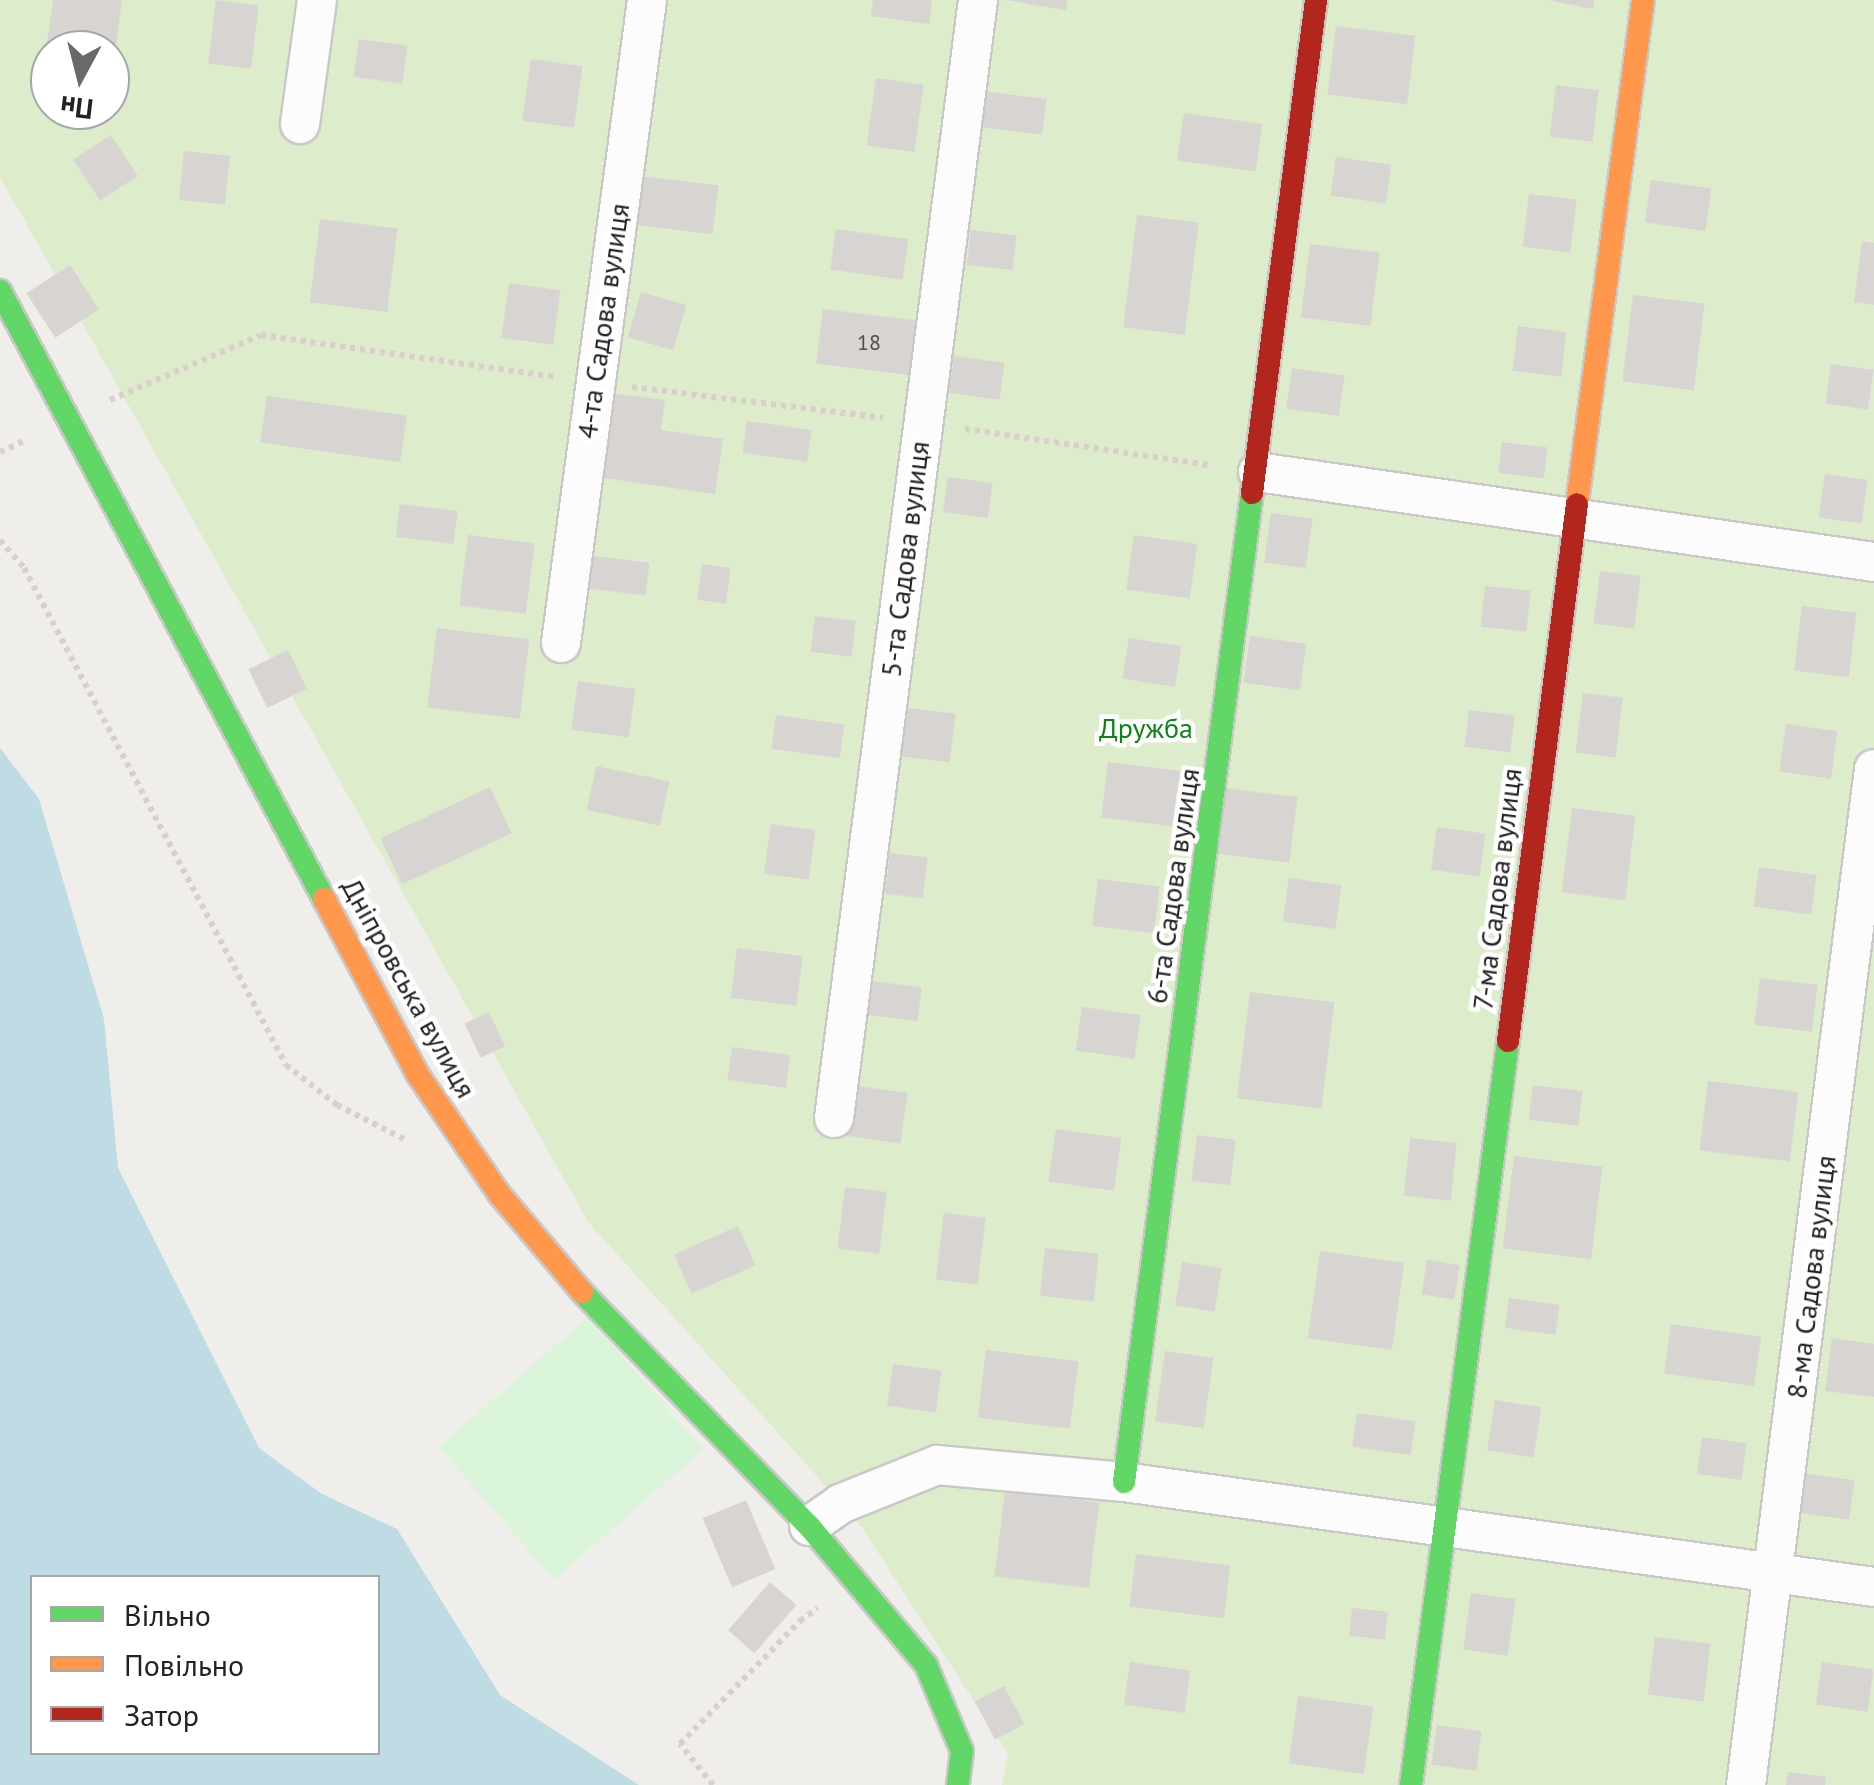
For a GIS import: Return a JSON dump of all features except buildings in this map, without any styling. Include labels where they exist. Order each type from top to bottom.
[{"type":"street","points":[[300,124],[316,0]]},
{"type":"street","name":"4-та Садова вулиця","points":[[561,643],[648,0]]},
{"type":"street","name":"5-та Садова вулиця","points":[[834,1118],[978,0]]},
{"type":"street","name":"6-та Садова вулиця","points":[[1124,1482],[1258,472],[1316,0]]},
{"type":"street","name":"7-ма Садова вулиця","points":[[1410,1785],[1448,1527],[1574,516],[1643,0]]},
{"type":"street","name":"Дніпровська вулиця","points":[[0,291],[418,1075],[500,1195],[615,1331],[809,1526],[926,1666],[962,1752],[958,1785]]},
{"type":"street","points":[[1258,472],[1874,562]]},
{"type":"street","name":"8-ма Садова вулиця","points":[[1746,1785],[1874,769]]},
{"type":"street","points":[[809,1526],[840,1504],[937,1465],[1124,1482],[1874,1587]]},
{"type":"path","points":[[68,418],[261,335],[1258,472]]},
{"type":"path","points":[[0,540],[24,568],[286,1064],[338,1105],[398,1138],[468,1148]]},
{"type":"path","points":[[713,1785],[680,1744],[800,1621],[856,1582]]},
{"type":"green space","name":"Дружба","points":[[0,0],[1874,0],[1874,1785],[1002,1785],[1008,1754],[859,1523],[588,1222],[0,177]]},
{"type":"green space","points":[[588,1317],[703,1450],[554,1580],[439,1447]]},
{"type":"water","points":[[0,748],[39,799],[104,1019],[118,1168],[259,1448],[322,1494],[397,1529],[500,1695],[639,1785],[0,1785]]},
{"type":"traffic: fast","points":[[0,291],[324,899]]},
{"type":"traffic: fast","points":[[1124,1482],[1252,493]]},
{"type":"traffic: fast","points":[[1411,1785],[1508,1041]]},
{"type":"traffic: fast","points":[[582,1292],[809,1526],[926,1665],[962,1751],[958,1785]]},
{"type":"traffic: slow","points":[[1577,504],[1643,0]]},
{"type":"traffic: slow","points":[[324,899],[418,1075],[500,1195],[582,1292]]},
{"type":"traffic: jam","points":[[1252,493],[1316,0]]},
{"type":"traffic: jam","points":[[1508,1041],[1577,504]]}]
